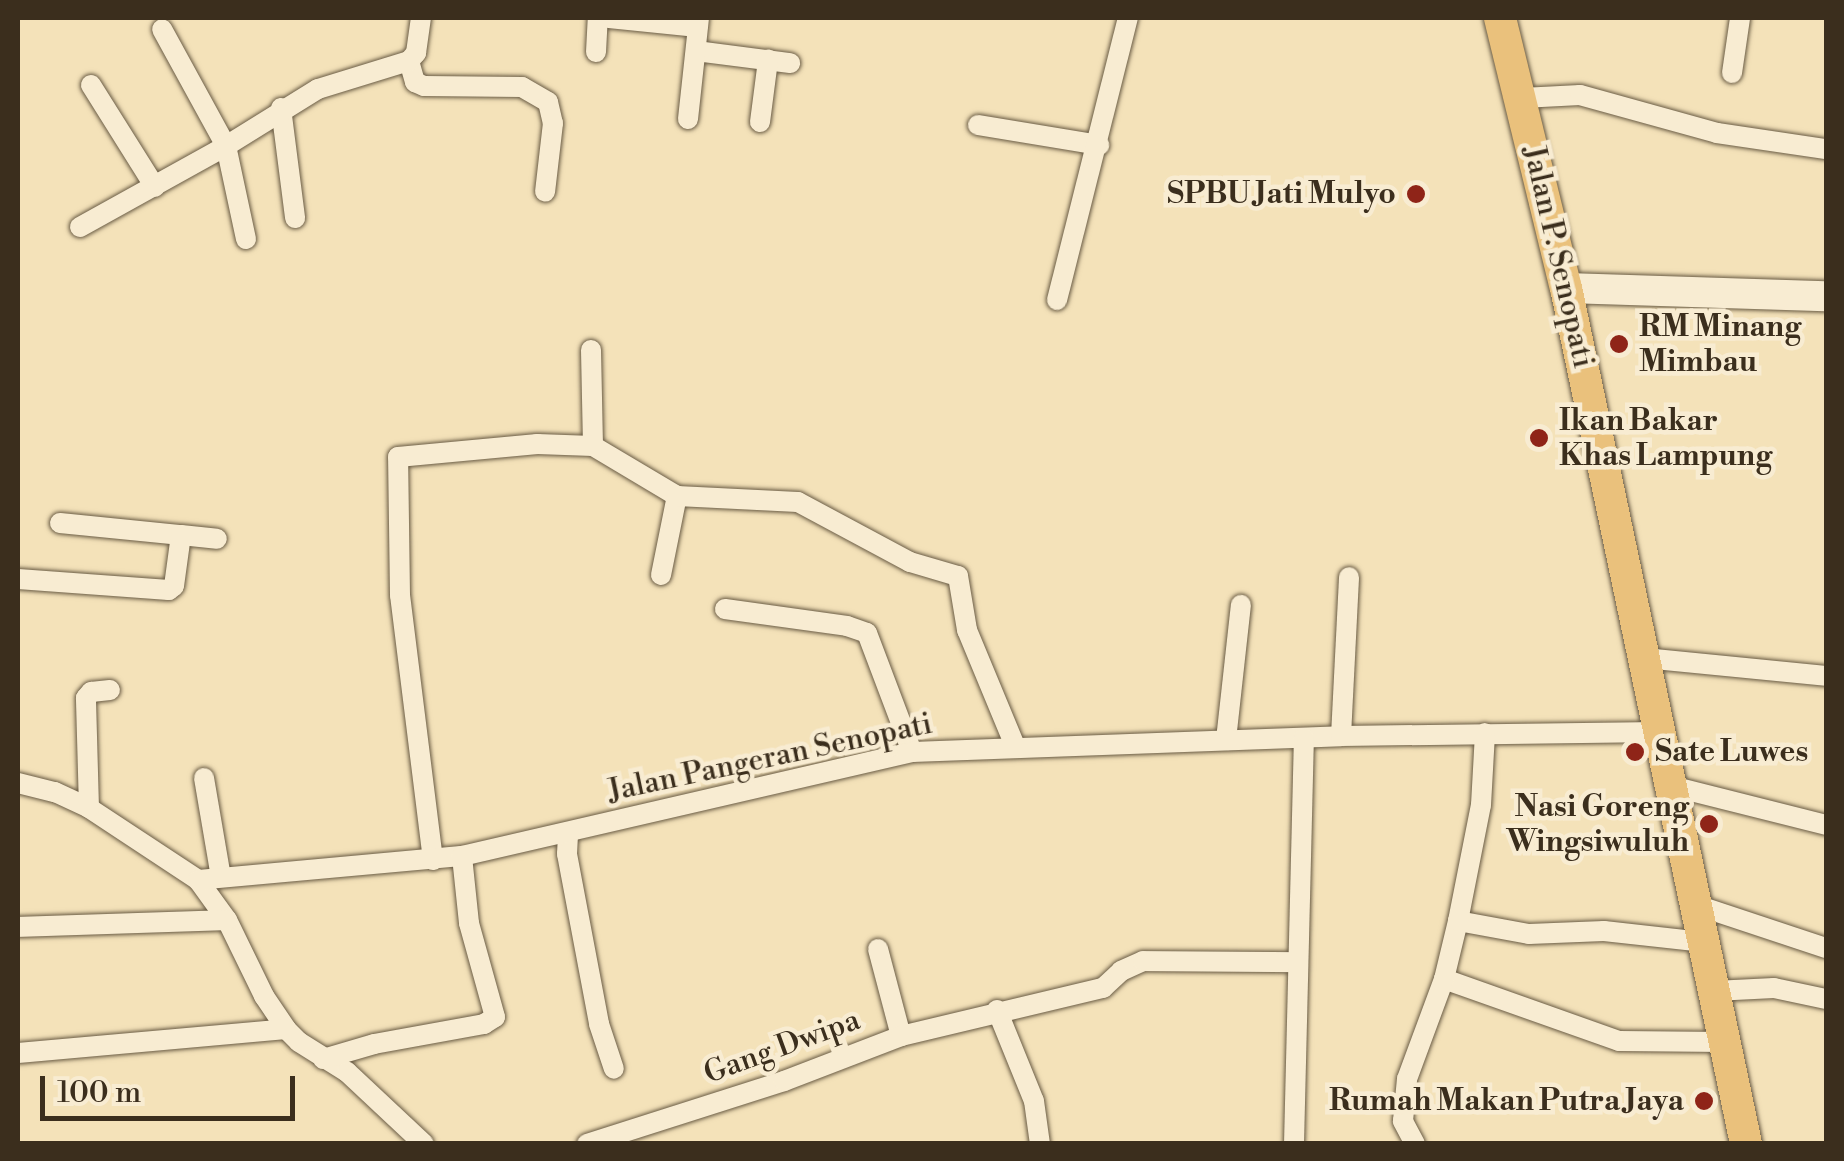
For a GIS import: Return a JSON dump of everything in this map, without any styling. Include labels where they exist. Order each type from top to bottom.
[{"type":"main road","name":"Jalan P. Senopati","points":[[1500,18],[1566,288],[1746,1144]]},
{"type":"street","points":[[80,227],[226,146],[281,108],[318,89],[409,61],[416,54],[421,18]]},
{"type":"street","points":[[596,52],[598,18]]},
{"type":"street","points":[[609,18],[699,22],[688,119]]},
{"type":"street","points":[[1056,300],[1099,145],[1128,18]]},
{"type":"street","points":[[1732,72],[1740,18]]},
{"type":"street","points":[[162,30],[226,146],[246,239]]},
{"type":"street","points":[[696,51],[790,63]]},
{"type":"street","points":[[760,122],[768,60]]},
{"type":"street","points":[[409,61],[415,82],[424,86],[522,87],[548,102],[553,123],[545,192]]},
{"type":"street","points":[[91,85],[155,187]]},
{"type":"street","points":[[1522,98],[1580,96],[1717,133],[1826,149]]},
{"type":"street","points":[[281,108],[295,218]]},
{"type":"street","points":[[978,125],[1099,145]]},
{"type":"street","points":[[1566,288],[1826,296]]},
{"type":"street","points":[[591,350],[593,446]]},
{"type":"street","points":[[434,860],[400,596],[398,457],[537,444],[593,446],[677,496],[798,502],[910,562],[958,576],[968,630],[1016,746]]},
{"type":"street","points":[[661,575],[677,496]]},
{"type":"street","points":[[60,522],[217,539]]},
{"type":"street","points":[[18,579],[169,590],[174,586],[181,535]]},
{"type":"street","points":[[1341,736],[1349,577]]},
{"type":"street","points":[[1226,740],[1241,605]]},
{"type":"street","points":[[726,609],[847,626],[867,633],[912,752]]},
{"type":"street","points":[[1644,658],[1826,676]]},
{"type":"street","points":[[89,808],[86,698],[91,692],[110,690]]},
{"type":"street","name":"Jalan Pangeran Senopati","points":[[198,880],[462,856],[568,836],[687,801],[824,775],[912,752],[1341,736],[1659,732]]},
{"type":"street","points":[[1415,1144],[1403,1120],[1407,1079],[1444,979],[1458,922],[1481,805],[1485,733]]},
{"type":"street","points":[[1294,1144],[1304,738]]},
{"type":"street","points":[[204,778],[221,877]]},
{"type":"street","points":[[18,783],[55,792],[89,808],[198,880],[228,920],[264,996],[286,1028],[347,1072],[424,1144]]},
{"type":"street","points":[[1670,786],[1826,825]]},
{"type":"street","points":[[568,836],[567,854],[599,1024],[614,1069]]},
{"type":"street","points":[[323,1058],[374,1044],[484,1024],[494,1016],[468,923],[462,856]]},
{"type":"street","points":[[1696,905],[1826,948]]},
{"type":"street","points":[[18,927],[228,920]]},
{"type":"street","points":[[1458,922],[1530,934],[1604,930],[1704,942]]},
{"type":"street","points":[[878,948],[901,1036]]},
{"type":"street","name":"Gang Dwipa","points":[[586,1144],[784,1082],[901,1036],[1103,988],[1121,971],[1143,961],[1296,962]]},
{"type":"street","points":[[1444,979],[1619,1041],[1724,1042]]},
{"type":"street","points":[[1714,991],[1774,988],[1826,999]]},
{"type":"street","points":[[998,1010],[1034,1101],[1040,1144]]},
{"type":"street","points":[[18,1053],[286,1028]]},
{"type":"place","name":"SPBU Jati Mulyo","points":[[1416,194]]},
{"type":"place","name":"RM Minang Mimbau","points":[[1619,344]]},
{"type":"place","name":"Ikan Bakar Khas Lampung","points":[[1539,438]]},
{"type":"place","name":"Sate Luwes","points":[[1635,752]]},
{"type":"place","name":"Nasi Goreng Wingsiwuluh","points":[[1709,824]]},
{"type":"place","name":"Rumah Makan Putra Jaya","points":[[1704,1101]]}]
